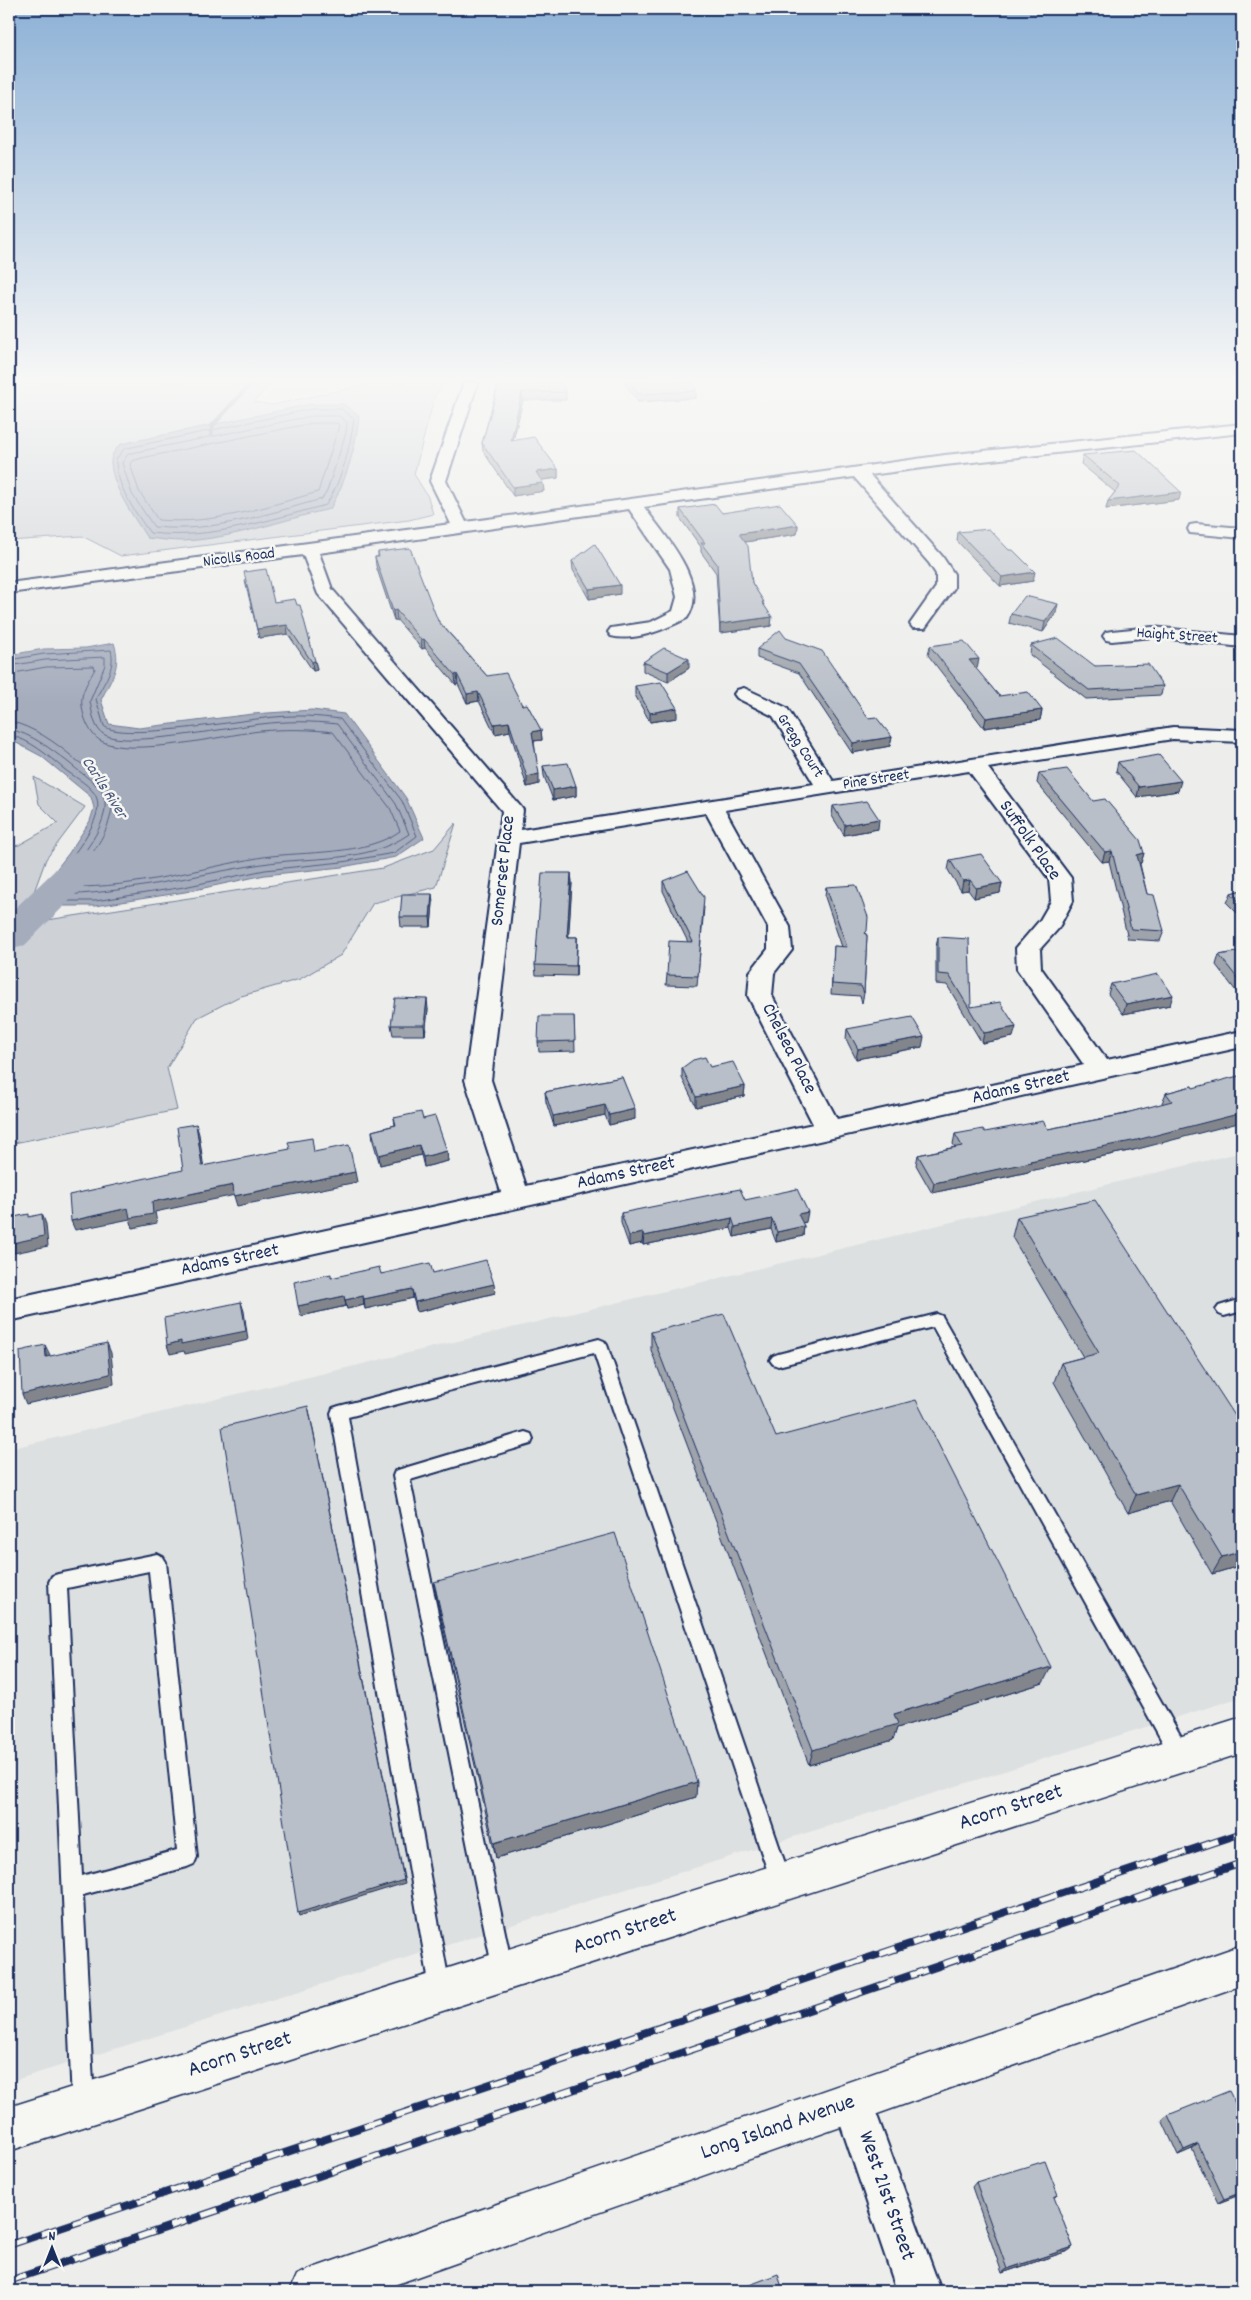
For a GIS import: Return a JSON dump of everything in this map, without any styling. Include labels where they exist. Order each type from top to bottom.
[{"type":"street","points":[[442,489],[460,528]]},
{"type":"street","name":"Nicolls Road","points":[[9,588],[740,489]]},
{"type":"street","points":[[873,489],[936,560],[945,574],[945,588],[932,603],[919,624]]},
{"type":"street","points":[[617,632],[655,627],[681,614],[686,598],[679,569],[634,504]]},
{"type":"street","points":[[1196,529],[1242,533]]},
{"type":"street","name":"Somerset Place","points":[[309,549],[324,590],[513,810],[478,1080],[516,1198]]},
{"type":"street","name":"Haight Street","points":[[1112,636],[1132,632],[1162,632],[1242,642]]},
{"type":"street","name":"Gregg Court","points":[[744,694],[780,712],[828,788]]},
{"type":"street","name":"Pine Street","points":[[510,838],[1173,733],[1242,736]]},
{"type":"street","name":"Suffolk Place","points":[[974,764],[1060,878],[1062,901],[1050,924],[1028,948],[1029,969],[1101,1070]]},
{"type":"street","name":"Chelsea Place","points":[[713,806],[779,927],[780,950],[762,972],[760,996],[830,1131]]},
{"type":"street","name":"Adams Street","points":[[9,1310],[1242,1039]]},
{"type":"street","name":"Acorn Street","points":[[9,2129],[1242,1735]]},
{"type":"street","name":"Long Island Avenue","points":[[314,2291],[380,2280],[853,2102],[1242,1965]]},
{"type":"street","name":"West 21st Street","points":[[853,2102],[919,2291]]},
{"type":"lane","points":[[1224,1310],[1242,1305]]},
{"type":"lane","points":[[778,1360],[937,1320],[1180,1755]]},
{"type":"lane","points":[[440,1991],[339,1413],[599,1345],[781,1882]]},
{"type":"lane","points":[[504,1971],[401,1476],[525,1439]]},
{"type":"lane","points":[[73,1888],[187,1857],[157,1562],[58,1582],[83,2106]]},
{"type":"shaded area","points":[[9,489],[423,489],[428,497],[433,514],[409,520],[121,556],[82,536],[9,541]]},
{"type":"shaded area","points":[[34,777],[85,807],[46,859],[28,908],[14,921],[41,921],[383,868],[434,849],[456,823],[436,887],[373,903],[341,955],[300,979],[238,997],[197,1018],[167,1068],[177,1110],[9,1144],[9,847],[19,845],[58,823],[39,804]]},
{"type":"shaded area","points":[[1242,1152],[1242,1697],[9,2082],[9,1449]]},
{"type":"water","points":[[119,489],[340,489],[330,509],[220,537],[182,541],[147,538]]},
{"type":"water","points":[[114,643],[117,659],[116,666],[112,679],[101,700],[109,724],[139,728],[253,714],[312,710],[344,714],[406,798],[424,838],[396,857],[342,867],[265,875],[185,892],[95,906],[41,906],[41,889],[69,853],[90,821],[94,808],[91,797],[41,756],[9,739],[9,655],[44,649],[86,648]]},
{"type":"building","points":[[1117,489],[1178,489],[1181,492],[1108,501]]},
{"type":"building","points":[[715,504],[722,513],[780,504],[798,525],[739,534],[748,546],[752,583],[772,617],[720,624],[717,564],[701,543],[705,543],[680,509]]},
{"type":"building","points":[[989,529],[1009,550],[1013,550],[1035,572],[1002,577],[958,532]]},
{"type":"building","points":[[595,544],[620,585],[589,589],[572,561]]},
{"type":"building","points":[[410,548],[438,621],[487,676],[506,673],[522,705],[527,704],[541,730],[532,732],[539,774],[527,777],[509,722],[494,724],[478,692],[467,694],[457,674],[455,675],[424,639],[421,640],[396,610],[393,611],[375,557],[379,557],[378,552]]},
{"type":"building","points":[[266,569],[274,602],[295,599],[297,605],[300,605],[315,661],[312,662],[287,625],[257,629],[244,572]]},
{"type":"building","points":[[1025,596],[1058,604],[1045,622],[1011,614]]},
{"type":"building","points":[[780,630],[786,638],[822,651],[868,718],[876,717],[892,737],[853,743],[799,664],[757,649]]},
{"type":"building","points":[[1058,638],[1095,666],[1148,664],[1163,686],[1089,690],[1031,645]]},
{"type":"building","points":[[964,641],[979,659],[969,660],[999,696],[1028,692],[1042,710],[986,718],[930,646]]},
{"type":"building","points":[[664,648],[689,659],[668,672],[643,662]]},
{"type":"building","points":[[661,682],[677,708],[650,713],[635,686]]},
{"type":"building","points":[[1159,755],[1181,781],[1139,787],[1118,762]]},
{"type":"building","points":[[568,763],[576,786],[553,790],[543,766]]},
{"type":"building","points":[[1067,769],[1093,801],[1105,799],[1140,840],[1144,853],[1137,855],[1147,894],[1154,895],[1164,931],[1131,929],[1112,851],[1105,852],[1039,773]]},
{"type":"building","points":[[867,801],[879,819],[845,825],[833,806]]},
{"type":"building","points":[[981,854],[1002,883],[976,888],[970,880],[963,881],[950,860]]},
{"type":"building","points":[[688,871],[704,897],[698,976],[667,975],[669,941],[693,942],[663,881]]},
{"type":"building","points":[[542,873],[571,873],[567,937],[577,937],[576,966],[535,965]]},
{"type":"building","points":[[856,885],[868,917],[867,931],[865,933],[867,936],[864,993],[861,986],[832,984],[834,946],[847,947],[826,887]]},
{"type":"building","points":[[1242,890],[1242,905],[1231,893]]},
{"type":"building","points":[[402,894],[432,894],[430,917],[400,917]]},
{"type":"building","points":[[938,937],[969,939],[971,1007],[1000,1002],[1016,1027],[984,1033],[949,975],[938,974]]},
{"type":"building","points":[[1242,951],[1242,984],[1219,955]]},
{"type":"building","points":[[1158,974],[1173,995],[1126,1004],[1111,984]]},
{"type":"building","points":[[395,998],[427,999],[424,1025],[391,1025]]},
{"type":"building","points":[[539,1016],[574,1016],[575,1041],[538,1042]]},
{"type":"building","points":[[912,1017],[924,1037],[858,1049],[847,1029]]},
{"type":"building","points":[[705,1057],[710,1067],[733,1062],[745,1086],[696,1097],[682,1068],[693,1060]]},
{"type":"building","points":[[1242,1075],[1242,1113],[1137,1140],[1030,1161],[934,1183],[918,1155],[962,1146],[955,1134],[983,1129],[985,1132],[1043,1121],[1048,1129],[1127,1114],[1172,1101],[1166,1093]]},
{"type":"building","points":[[622,1077],[635,1109],[609,1115],[605,1105],[553,1116],[545,1092]]},
{"type":"building","points":[[421,1112],[423,1119],[435,1116],[447,1151],[423,1157],[419,1145],[379,1155],[372,1131],[396,1125],[394,1118]]},
{"type":"building","points":[[196,1124],[202,1166],[290,1149],[288,1142],[312,1138],[314,1152],[349,1145],[355,1172],[234,1196],[233,1185],[152,1202],[153,1214],[130,1218],[128,1208],[71,1221],[69,1195],[183,1170],[177,1127]]},
{"type":"building","points":[[740,1189],[745,1200],[797,1189],[808,1212],[798,1214],[804,1226],[777,1232],[772,1219],[735,1227],[732,1218],[644,1236],[643,1233],[629,1236],[621,1213]]},
{"type":"building","points":[[1095,1200],[1242,1424],[1242,1551],[1222,1557],[1178,1484],[1136,1495],[1061,1363],[1099,1353],[1017,1217]]},
{"type":"building","points":[[29,1214],[29,1217],[42,1214],[44,1236],[9,1244],[9,1218]]},
{"type":"building","points":[[486,1260],[494,1284],[415,1302],[412,1289],[364,1299],[363,1296],[345,1300],[344,1296],[298,1306],[294,1282],[331,1274],[331,1278],[379,1267],[381,1274],[430,1263],[433,1273]]},
{"type":"building","points":[[241,1302],[246,1331],[167,1345],[164,1318]]},
{"type":"building","points":[[724,1314],[776,1437],[916,1400],[1051,1667],[894,1714],[898,1724],[813,1750],[651,1332]]},
{"type":"building","points":[[107,1343],[110,1374],[22,1394],[20,1351],[45,1345],[46,1357]]},
{"type":"building","points":[[308,1406],[404,1880],[298,1913],[222,1427]]},
{"type":"building","points":[[615,1533],[697,1782],[494,1843],[434,1582]]},
{"type":"building","points":[[1229,2091],[1242,2117],[1242,2192],[1224,2199],[1198,2144],[1184,2150],[1168,2115]]},
{"type":"building","points":[[1045,2161],[1058,2195],[1054,2197],[1073,2247],[1007,2269],[976,2182]]},
{"type":"building","points":[[778,2274],[783,2291],[734,2291]]},
{"type":"waterway","name":"Carlls River","points":[[9,937],[87,861]]},
{"type":"railway","points":[[9,2245],[1242,1833]]},
{"type":"railway","points":[[9,2281],[1242,1863]]}]
